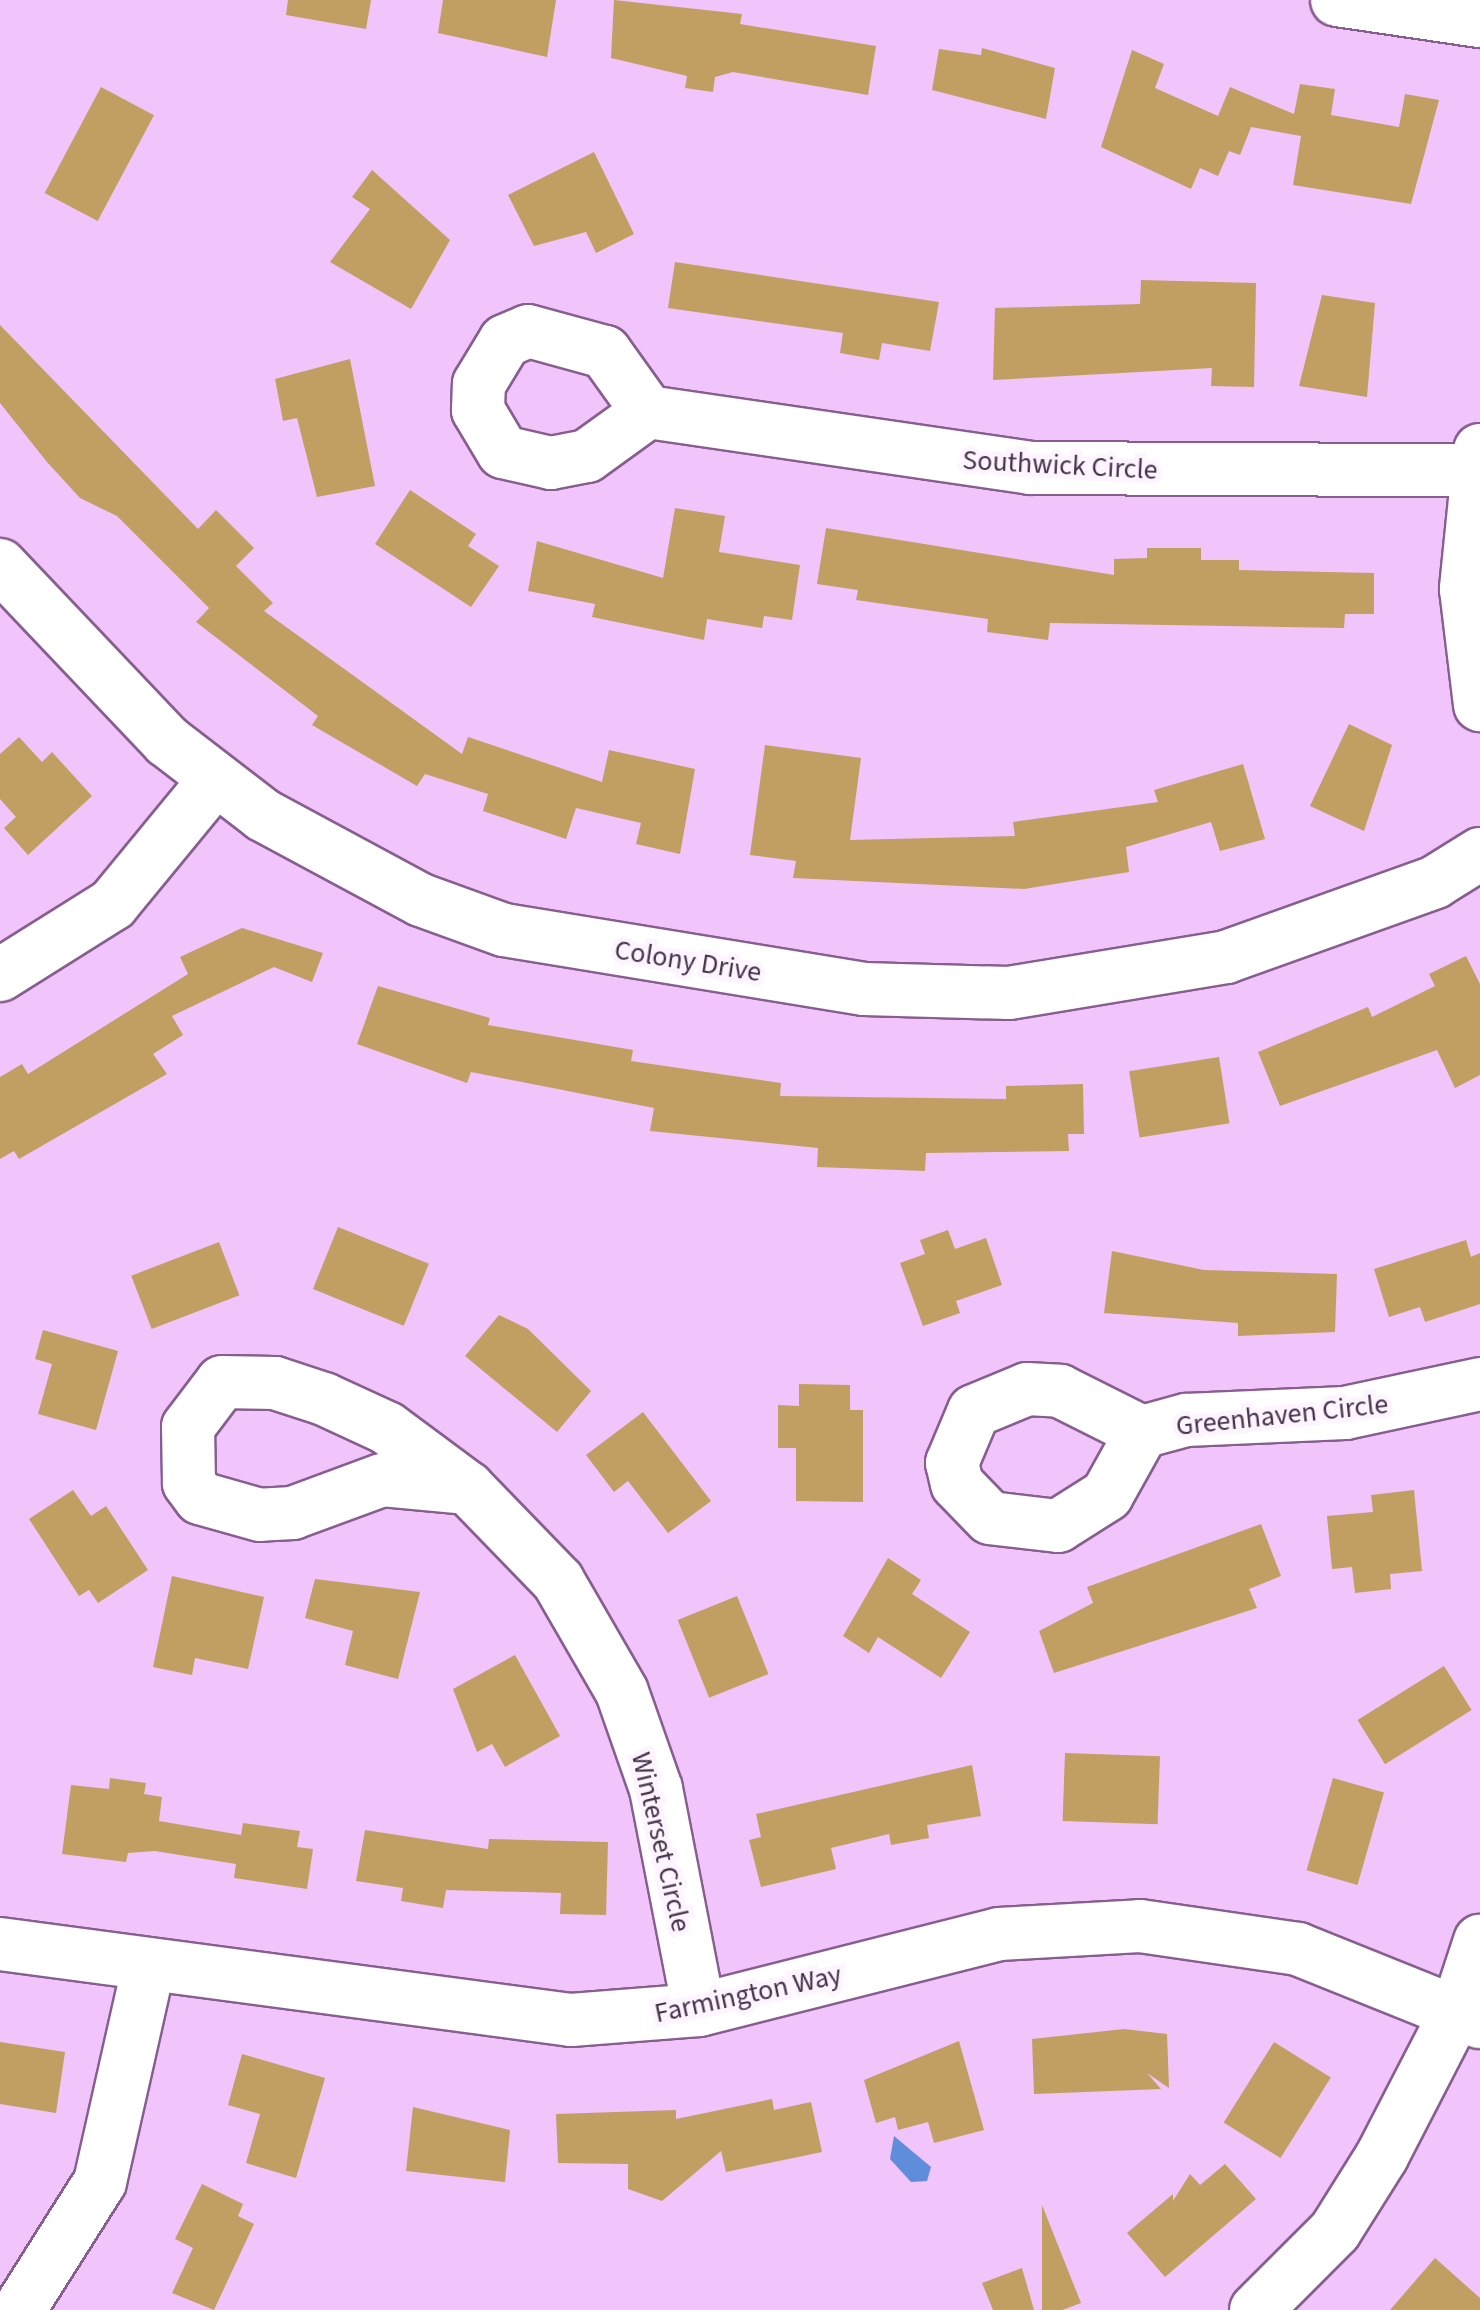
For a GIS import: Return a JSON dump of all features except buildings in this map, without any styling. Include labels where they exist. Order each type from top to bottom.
[{"type":"street","points":[[1337,0],[1480,21]]},
{"type":"street","name":"Southwick Circle","points":[[648,412],[1030,468],[1478,460]]},
{"type":"street","points":[[1478,460],[1466,589],[1480,705]]},
{"type":"street","name":"Colony Drive","points":[[0,565],[216,780],[341,862],[504,930],[942,994],[1152,976],[1226,958],[1435,882],[1480,854]]},
{"type":"street","points":[[0,975],[113,904],[216,780]]},
{"type":"street","name":"Winterset Circle","points":[[468,1488],[411,1478],[293,1513],[229,1510],[188,1483],[188,1426],[222,1382],[275,1384],[387,1428],[468,1488],[558,1581],[622,1692],[656,1790],[699,2010]]},
{"type":"street","name":"Greenhaven Circle","points":[[1142,1432],[1186,1420],[1345,1413],[1480,1384]]},
{"type":"street","name":"Farmington Way","points":[[0,1944],[530,2018],[699,2010],[999,1934],[1140,1926],[1298,1949],[1468,2016]]},
{"type":"street","points":[[1256,2310],[1335,2231],[1468,2016],[1480,1941]]},
{"type":"street","points":[[20,2310],[71,2240],[106,2166],[149,1965]]},
{"type":"water","points":[[894,2136],[931,2167],[927,2181],[911,2182],[890,2159]]}]
